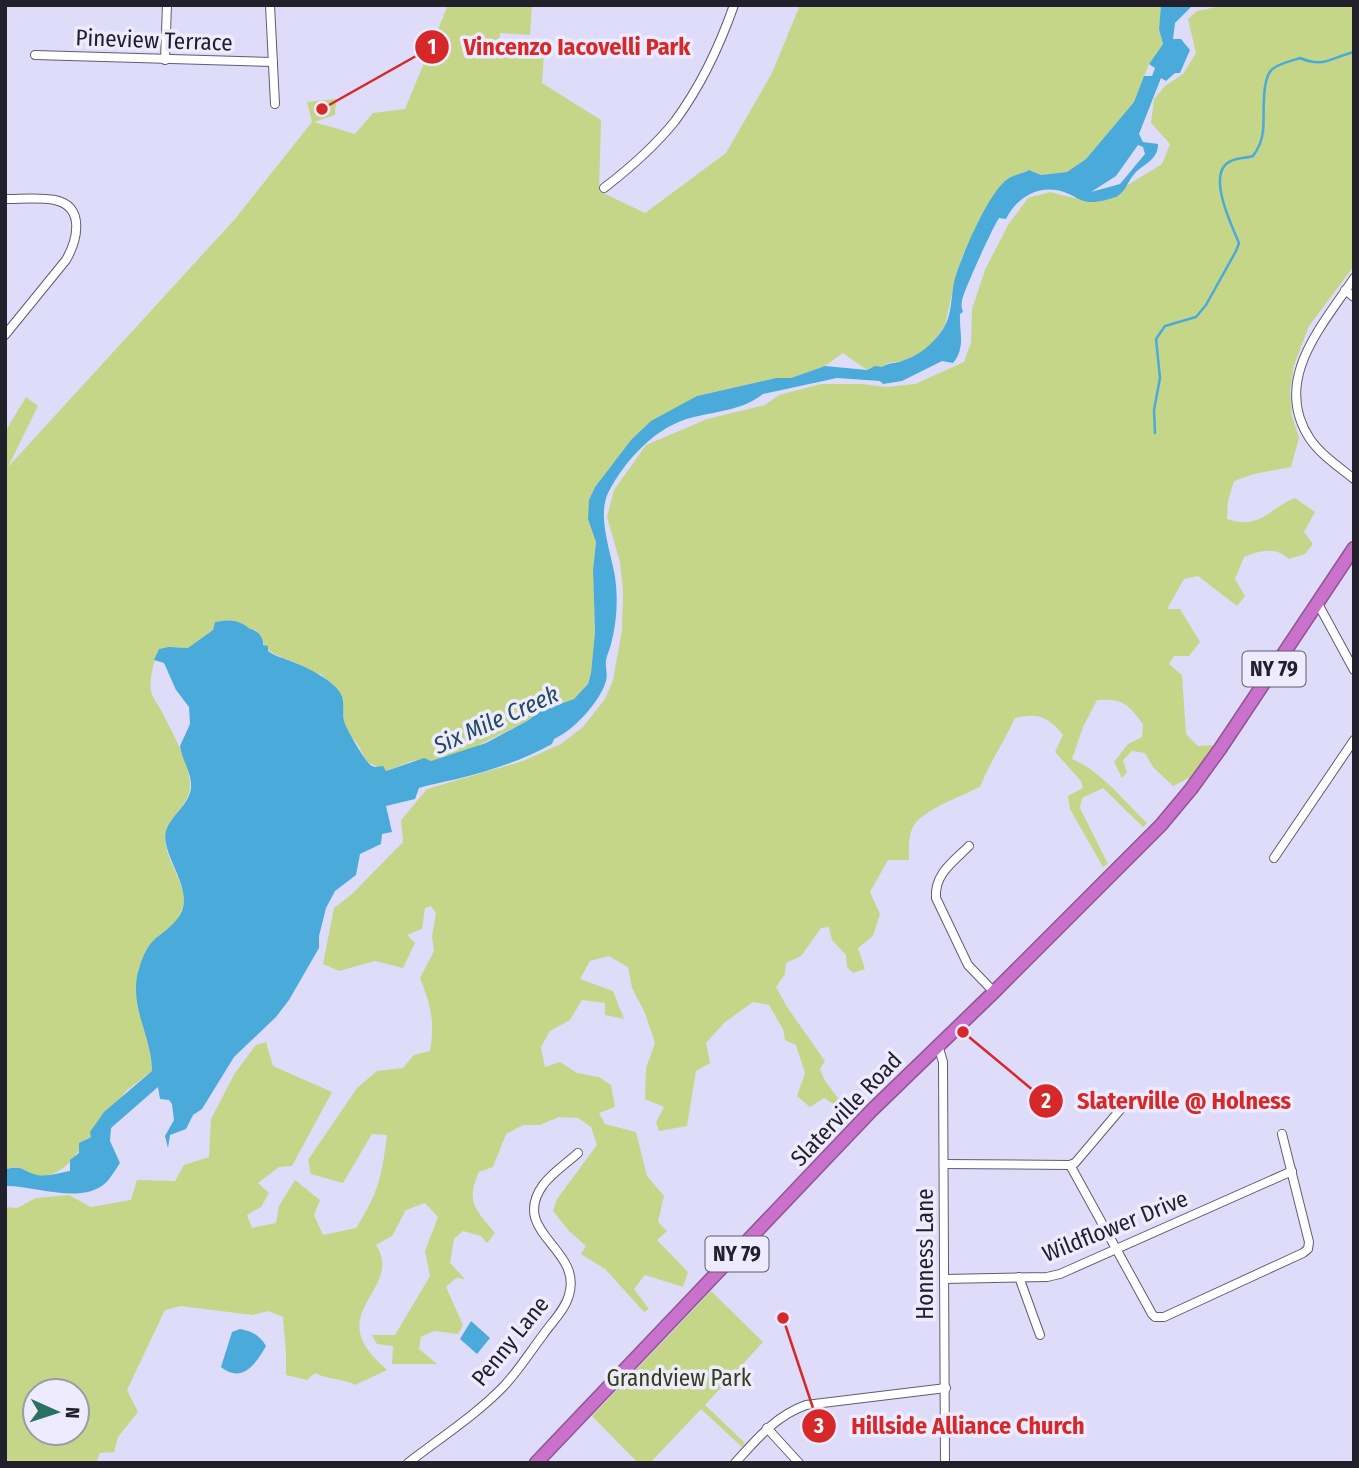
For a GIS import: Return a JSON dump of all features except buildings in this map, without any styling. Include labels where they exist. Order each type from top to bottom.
[{"type":"highway","name":"NY 79","points":[[1317,602],[1354,548]]},
{"type":"highway","name":"Slaterville Road","points":[[536,1463],[871,1111],[1140,847],[1191,789],[1263,686],[1317,602]]},
{"type":"street","points":[[165,60],[167,5]]},
{"type":"street","points":[[270,5],[275,104]]},
{"type":"street","points":[[604,188],[632,166],[675,121],[706,70],[734,5]]},
{"type":"street","name":"Pineview Terrace","points":[[35,55],[273,62]]},
{"type":"street","points":[[5,199],[58,201],[72,211],[77,226],[66,260],[5,335]]},
{"type":"street","points":[[1354,278],[1312,338],[1300,369],[1297,396],[1303,425],[1309,438],[1354,480]]},
{"type":"street","points":[[1345,290],[1354,298]]},
{"type":"street","points":[[1317,602],[1354,670]]},
{"type":"street","points":[[1274,858],[1354,740]]},
{"type":"street","points":[[970,846],[940,877],[935,891],[936,898],[968,965],[994,992]]},
{"type":"street","name":"Honness Lane","points":[[938,1045],[943,1062],[945,1463]]},
{"type":"street","points":[[944,1164],[1070,1165],[1075,1163],[1125,1104],[1135,1100],[1156,1101]]},
{"type":"street","points":[[1070,1165],[1152,1314],[1155,1317],[1164,1317],[1306,1251],[1309,1242],[1282,1133]]},
{"type":"street","name":"Penny Lane","points":[[408,1463],[503,1387],[566,1303],[571,1284],[568,1265],[540,1231],[535,1205],[543,1184],[578,1153]]},
{"type":"street","name":"Wildflower Drive","points":[[944,1279],[1046,1277],[1060,1274],[1292,1171]]},
{"type":"street","points":[[1018,1277],[1040,1335]]},
{"type":"street","points":[[735,1463],[767,1428],[788,1413],[817,1402],[946,1388]]},
{"type":"street","points":[[767,1428],[799,1463]]},
{"type":"green space","points":[[448,5],[532,5],[530,35],[500,33],[498,52],[544,54],[542,83],[601,120],[599,191],[645,213],[726,153],[772,73],[800,5],[1161,5],[1159,29],[1163,44],[1149,64],[1134,102],[1086,159],[1067,172],[1041,175],[1029,170],[1007,179],[995,194],[980,218],[962,257],[945,325],[922,353],[867,370],[843,353],[825,366],[791,378],[776,378],[697,396],[631,440],[595,487],[589,500],[596,542],[593,570],[595,632],[588,684],[574,699],[541,711],[473,748],[431,761],[412,761],[385,771],[367,762],[351,737],[344,723],[342,696],[321,674],[274,654],[265,646],[256,630],[234,621],[215,622],[213,630],[188,649],[159,649],[152,670],[151,691],[183,756],[190,784],[187,799],[169,825],[165,840],[169,858],[181,885],[184,903],[176,921],[145,954],[137,977],[137,1001],[152,1071],[126,1091],[91,1137],[85,1139],[77,1154],[57,1172],[41,1176],[20,1168],[5,1169],[5,432],[26,397],[38,406],[8,467],[235,219],[312,122],[307,102],[336,99],[335,115],[314,122],[355,134],[373,113],[405,109]]},
{"type":"green space","points":[[1226,5],[1354,5],[1354,266],[1309,326],[1294,365],[1290,390],[1292,416],[1299,438],[1291,467],[1234,481],[1228,501],[1227,519],[1248,522],[1263,517],[1295,498],[1315,512],[1304,532],[1313,544],[1305,554],[1289,559],[1273,551],[1244,557],[1235,579],[1245,596],[1237,606],[1198,576],[1184,579],[1167,609],[1180,609],[1200,642],[1189,656],[1174,656],[1169,664],[1182,675],[1186,734],[1198,746],[1214,745],[1191,777],[1173,786],[1153,767],[1145,753],[1132,751],[1123,760],[1127,772],[1122,778],[1114,762],[1128,744],[1142,737],[1143,724],[1119,701],[1097,700],[1083,727],[1072,759],[1103,779],[1147,823],[1143,827],[1103,788],[1082,798],[1080,808],[1108,864],[1103,867],[1070,809],[1068,796],[1083,788],[1081,781],[1055,752],[1063,735],[1042,718],[1015,718],[980,787],[933,809],[917,821],[910,835],[909,860],[888,860],[870,892],[880,914],[873,936],[858,948],[865,969],[853,973],[847,967],[846,955],[832,940],[829,927],[821,928],[801,956],[786,963],[785,974],[776,987],[825,1061],[820,1069],[825,1081],[852,1116],[844,1125],[836,1106],[824,1098],[810,1107],[797,1096],[805,1073],[796,1045],[785,1040],[783,1029],[769,1005],[753,1002],[725,1022],[706,1043],[710,1063],[696,1071],[687,1126],[659,1131],[656,1122],[664,1107],[645,1099],[646,1068],[655,1043],[645,1013],[632,988],[628,967],[609,956],[590,961],[580,979],[613,991],[624,1019],[605,1015],[605,1003],[582,1000],[570,1020],[550,1031],[541,1047],[545,1067],[560,1062],[577,1073],[599,1077],[611,1085],[615,1107],[599,1113],[605,1124],[636,1132],[647,1176],[664,1196],[658,1222],[667,1231],[657,1240],[688,1272],[683,1287],[645,1275],[634,1289],[649,1309],[644,1312],[605,1269],[581,1254],[586,1246],[553,1211],[557,1199],[597,1145],[591,1127],[578,1118],[559,1117],[540,1125],[523,1125],[506,1134],[493,1167],[479,1172],[475,1182],[475,1205],[495,1233],[487,1243],[481,1236],[463,1231],[454,1239],[450,1263],[465,1279],[456,1278],[446,1287],[463,1325],[458,1334],[434,1331],[421,1337],[419,1349],[437,1364],[392,1364],[393,1346],[377,1344],[372,1335],[395,1335],[430,1276],[425,1251],[438,1217],[425,1203],[406,1210],[392,1236],[376,1245],[382,1259],[381,1272],[364,1308],[360,1321],[361,1335],[368,1350],[387,1370],[355,1385],[315,1373],[307,1380],[286,1375],[283,1317],[268,1311],[252,1315],[181,1306],[165,1310],[127,1390],[138,1412],[118,1437],[114,1452],[100,1453],[96,1463],[5,1463],[5,1207],[17,1208],[36,1198],[69,1195],[91,1207],[131,1200],[137,1180],[175,1181],[184,1165],[209,1157],[211,1119],[235,1073],[256,1045],[266,1042],[273,1066],[332,1092],[292,1166],[279,1167],[258,1183],[269,1193],[261,1207],[247,1215],[252,1228],[276,1223],[279,1206],[295,1180],[320,1200],[314,1215],[323,1235],[356,1228],[378,1184],[387,1135],[372,1134],[343,1183],[311,1174],[308,1160],[357,1088],[377,1071],[403,1068],[414,1055],[430,1051],[431,1014],[420,978],[434,951],[432,936],[436,913],[431,906],[425,908],[422,929],[407,935],[415,943],[403,968],[375,961],[339,971],[323,964],[334,908],[352,894],[403,842],[401,820],[427,789],[523,761],[561,744],[583,727],[605,699],[613,680],[622,630],[623,592],[620,562],[607,517],[614,490],[646,445],[707,419],[765,405],[779,395],[821,384],[886,387],[915,384],[964,362],[971,343],[972,309],[985,270],[1008,225],[1028,198],[1050,192],[1074,198],[1108,197],[1162,164],[1170,144],[1151,123],[1154,99],[1165,86],[1183,74],[1196,53],[1188,19],[1197,11]]},
{"type":"green space","name":"Grandview Park","points":[[711,1291],[763,1342],[705,1405],[745,1443],[742,1447],[701,1409],[650,1463],[638,1463],[592,1416]]},
{"type":"water","points":[[1161,5],[1193,5],[1175,23],[1173,39],[1181,39],[1190,50],[1180,73],[1175,73],[1166,81],[1161,78],[1139,134],[1143,142],[1158,144],[1156,153],[1116,197],[1087,202],[1059,191],[1041,190],[1024,197],[1006,219],[999,218],[964,295],[963,312],[960,314],[961,345],[953,363],[942,361],[902,381],[883,384],[880,381],[837,378],[763,394],[739,407],[680,421],[655,436],[623,468],[605,502],[604,524],[615,577],[616,616],[606,660],[606,681],[598,698],[585,715],[554,739],[552,744],[530,755],[482,772],[419,788],[415,799],[386,806],[392,832],[382,834],[381,844],[360,854],[356,875],[335,891],[326,908],[319,948],[289,1000],[276,1017],[234,1057],[202,1109],[193,1115],[186,1129],[170,1135],[168,1148],[165,1136],[174,1120],[172,1104],[169,1100],[160,1099],[158,1087],[111,1128],[110,1141],[120,1163],[103,1185],[81,1193],[5,1186],[5,1169],[19,1168],[42,1176],[70,1171],[70,1160],[79,1153],[79,1143],[91,1137],[90,1132],[104,1112],[152,1071],[137,1001],[137,976],[149,946],[173,924],[182,911],[183,894],[165,836],[191,788],[180,746],[190,724],[189,707],[176,690],[164,663],[154,660],[159,649],[188,648],[213,630],[215,622],[238,622],[256,631],[263,640],[263,645],[268,646],[268,651],[313,671],[337,689],[342,697],[344,721],[356,745],[369,764],[375,767],[383,766],[386,771],[424,758],[431,761],[486,743],[541,711],[574,699],[588,684],[595,632],[593,570],[596,542],[588,519],[589,500],[595,487],[631,440],[651,421],[697,396],[776,378],[791,378],[825,366],[867,370],[875,366],[882,367],[908,359],[925,349],[946,324],[957,271],[984,210],[1001,185],[1009,178],[1029,170],[1041,175],[1067,172],[1086,159],[1134,102],[1144,76],[1152,76],[1155,68],[1149,64],[1163,44],[1159,29]],"holes":[[[1138,145],[1143,147],[1145,154],[1120,184],[1091,192],[1116,176]]]},
{"type":"water","points":[[471,1321],[490,1338],[477,1354],[460,1339]]},
{"type":"water","points":[[240,1329],[255,1334],[266,1346],[248,1370],[242,1373],[229,1372],[221,1367],[232,1332]]},
{"type":"waterway","points":[[1155,433],[1154,410],[1160,378],[1156,339],[1165,326],[1196,317],[1206,305],[1236,251],[1239,243],[1223,200],[1220,176],[1231,161],[1253,156],[1259,147],[1263,131],[1265,87],[1270,72],[1280,65],[1300,58],[1321,62],[1354,52]]},
{"type":"place","name":"Vincenzo Iacovelli Park","points":[[322,109]]},
{"type":"place","name":"Slaterville @ Holness","points":[[963,1032]]},
{"type":"place","name":"Hillside Alliance Church","points":[[783,1318]]},
{"type":"water label","name":"Six Mile Creek","points":[[496,720]]}]
